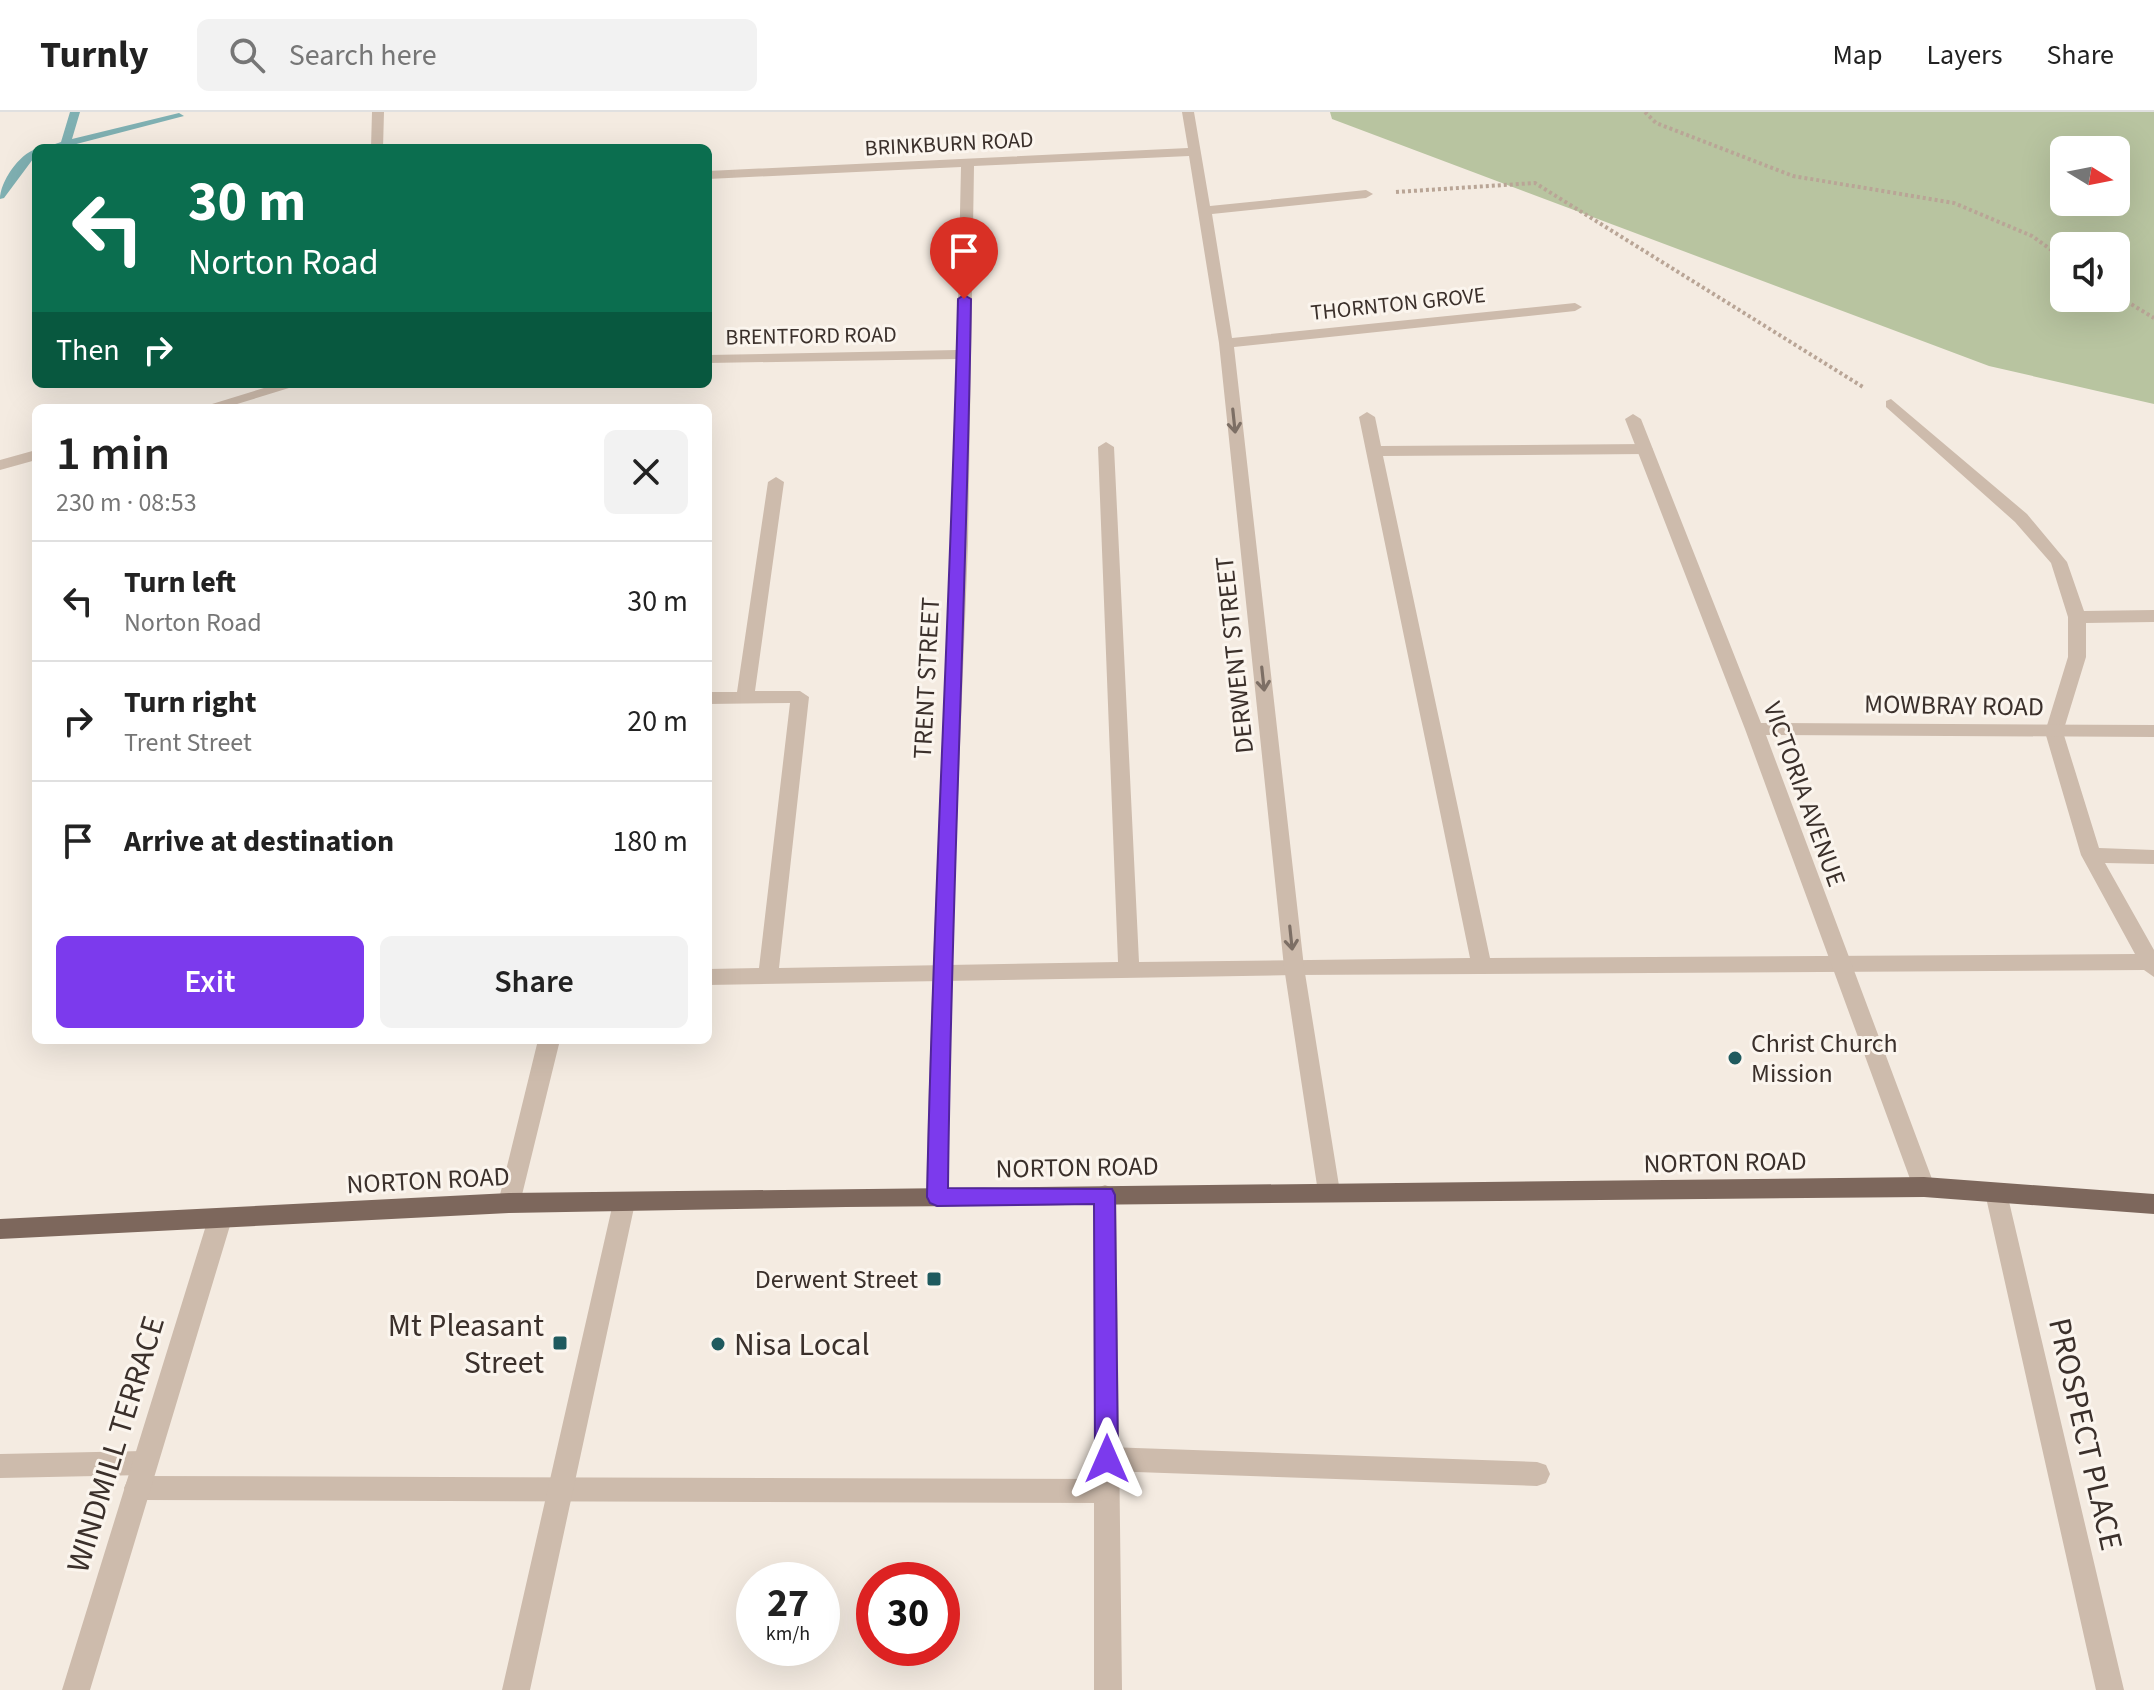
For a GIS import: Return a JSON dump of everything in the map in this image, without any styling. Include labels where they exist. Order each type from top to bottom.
[{"type":"main road","name":"NORTON ROAD","points":[[0,1229],[509,1203],[1329,1192],[1924,1187],[2154,1204]]},
{"type":"street","points":[[377,144],[378,112]]},
{"type":"street","name":"DERWENT STREET","points":[[1188,112],[1192,152],[1205,211],[1226,343],[1294,967],[1329,1192]]},
{"type":"street","name":"BRINKBURN ROAD","points":[[712,175],[1192,152]]},
{"type":"street","name":"TRENT STREET","points":[[937,1197],[941,974],[960,544],[968,161]]},
{"type":"street","points":[[1205,211],[1366,194]]},
{"type":"street","name":"THORNTON GROVE","points":[[1226,343],[1575,307]]},
{"type":"street","name":"BRENTFORD ROAD","points":[[712,359],[963,354]]},
{"type":"street","points":[[222,404],[280,388]]},
{"type":"street","points":[[712,977],[1838,962],[2152,965],[2091,855],[2054,732],[2077,657],[2077,617],[2059,562],[2021,518],[1891,404]]},
{"type":"street","points":[[1367,417],[1482,967]]},
{"type":"street","name":"VICTORIA AVENUE","points":[[1633,419],[1754,729],[1924,1187]]},
{"type":"street","points":[[1106,447],[1129,971]]},
{"type":"street","points":[[1374,451],[1645,449]]},
{"type":"street","points":[[0,465],[32,456]]},
{"type":"street","points":[[745,697],[776,482]]},
{"type":"street","points":[[2077,617],[2154,616]]},
{"type":"street","points":[[712,698],[800,697],[768,976]]},
{"type":"street","name":"MOWBRAY ROAD","points":[[1754,729],[2154,731]]},
{"type":"street","points":[[2091,855],[2154,857]]},
{"type":"street","points":[[509,1203],[548,1044]]},
{"type":"street","name":"PROSPECT PLACE","points":[[1996,1193],[2110,1690]]},
{"type":"street","points":[[1105,1195],[1108,1690]]},
{"type":"street","points":[[516,1690],[624,1203]]},
{"type":"street","name":"WINDMILL TERRACE","points":[[76,1690],[220,1219]]},
{"type":"street","points":[[1107,1459],[1537,1474]]},
{"type":"street","points":[[0,1466],[144,1463]]},
{"type":"street","points":[[137,1488],[1106,1491]]},
{"type":"path","points":[[1645,112],[1656,123],[1793,176],[1954,203],[2032,236],[2050,249]]},
{"type":"path","points":[[1366,194],[1535,183],[1891,404]]},
{"type":"path","points":[[2130,303],[2154,318]]},
{"type":"green space","points":[[1330,112],[2154,112],[2154,404],[1989,366],[1332,119]]},
{"type":"waterway","points":[[66,142],[75,112]]},
{"type":"waterway","points":[[64,144],[179,116]]},
{"type":"waterway","points":[[0,196],[32,153]]},
{"type":"place","name":"Christ Church Mission","points":[[1735,1058]]},
{"type":"place","name":"Derwent Street","points":[[934,1279]]},
{"type":"place","name":"Mt Pleasant Street","points":[[560,1343]]},
{"type":"place","name":"Nisa Local","points":[[718,1344]]},
{"type":"route","points":[[964,299],[960,544],[941,974],[937,1197],[1105,1195],[1107,1459]]}]
